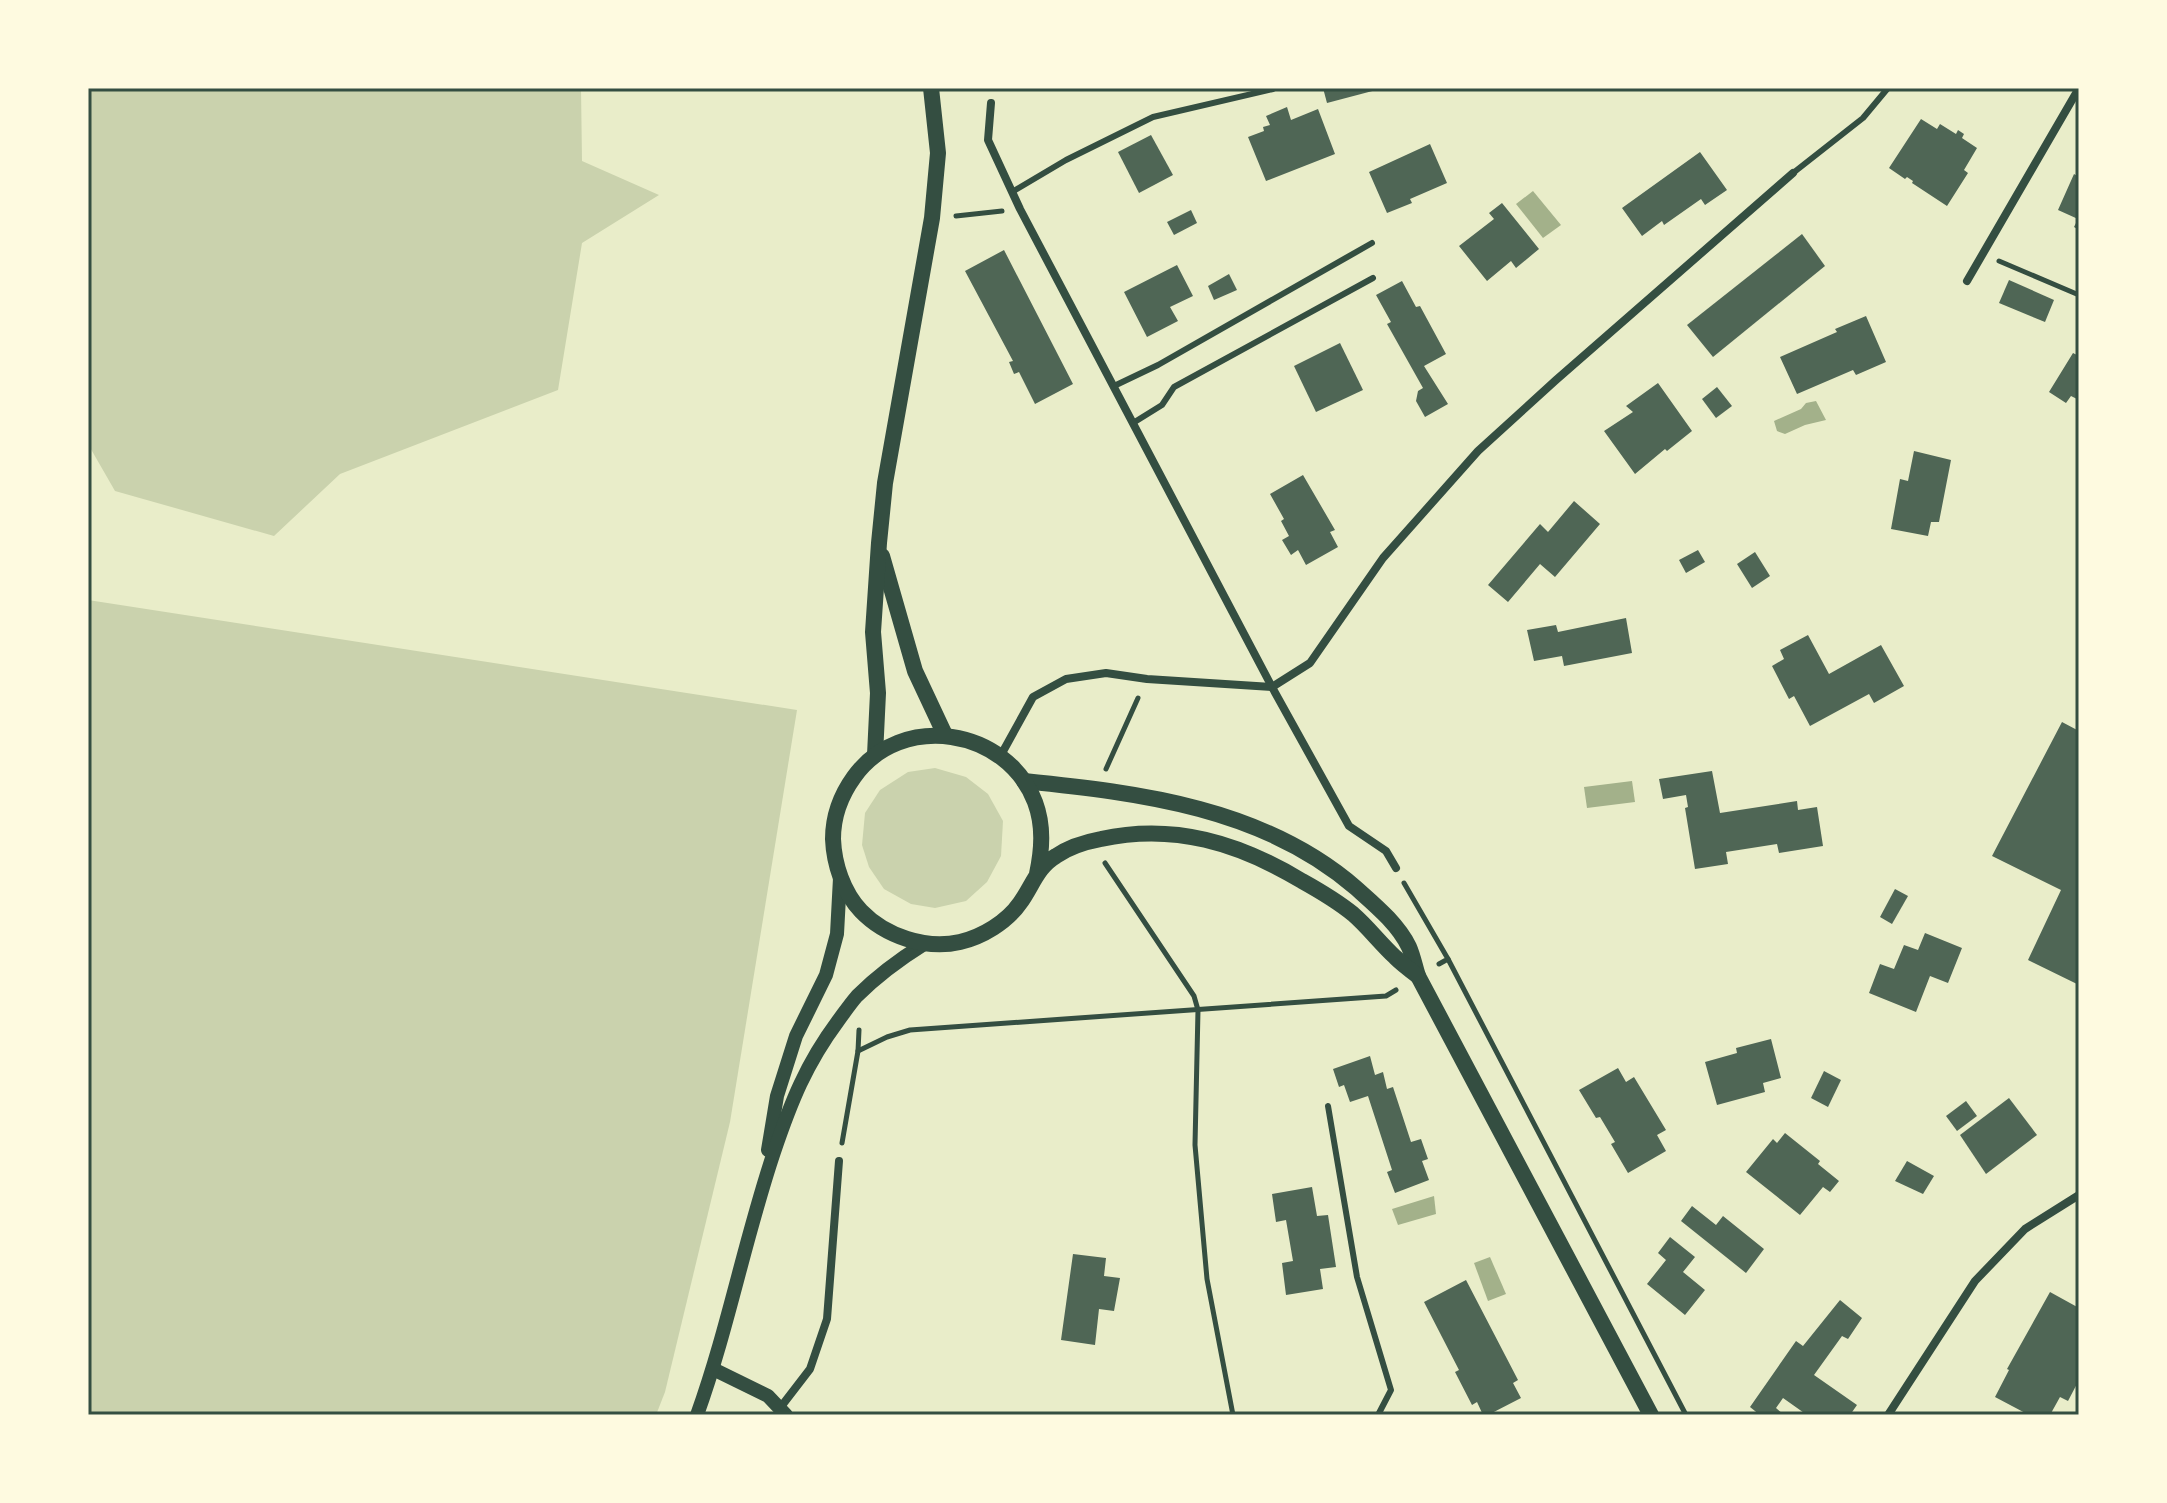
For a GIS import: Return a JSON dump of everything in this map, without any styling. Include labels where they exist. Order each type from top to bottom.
[{"type":"main road","points":[[875,755],[878,693],[873,632],[879,543],[885,483],[932,218],[938,153],[931,88]]},
{"type":"main road","points":[[879,543],[915,671],[945,735]]},
{"type":"main road","points":[[1037,874],[1042,850],[1041,826],[1035,802],[1014,767],[1001,755],[974,741],[945,735],[921,736],[897,743],[875,755],[859,771],[845,790],[837,811],[833,833],[834,856],[840,878],[859,910],[888,932],[924,944],[959,942],[992,929],[1019,905],[1037,874],[1053,857],[1072,847],[1126,834],[1169,833],[1216,841],[1288,872],[1354,914],[1418,976]]},
{"type":"main road","points":[[1024,781],[1172,802],[1260,828],[1319,859],[1382,910],[1408,945],[1418,976],[1651,1415]]},
{"type":"street","points":[[1967,281],[2079,88]]},
{"type":"street","points":[[991,103],[988,140],[1020,209],[1272,687],[1349,826],[1386,851],[1396,868]]},
{"type":"street","points":[[1001,755],[1033,697],[1066,679],[1106,673],[1147,679],[1272,687],[1310,663],[1383,558],[1478,451],[1793,173]]},
{"type":"street","points":[[761,1190],[777,1096],[796,1036],[826,975],[837,934],[840,878]]},
{"type":"street","points":[[697,1415],[713,1369],[761,1190],[791,1103],[808,1066],[855,998],[892,964],[924,944]]},
{"type":"street","points":[[713,1369],[768,1396],[783,1411],[810,1369],[827,1319],[839,1161]]},
{"type":"street","points":[[1888,1415],[1975,1281],[2025,1229],[2079,1195]]},
{"type":"lane","points":[[1793,173],[1863,118],[1888,88]]},
{"type":"lane","points":[[1012,192],[1066,160],[1153,117],[1273,89]]},
{"type":"lane","points":[[1114,386],[1158,365],[1372,243]]},
{"type":"lane","points":[[1133,423],[1162,405],[1174,387],[1373,278]]},
{"type":"lane","points":[[1328,1106],[1357,1277],[1391,1390],[1378,1415]]},
{"type":"path","points":[[932,218],[1020,209]]},
{"type":"path","points":[[1983,254],[2079,295]]},
{"type":"path","points":[[1100,790],[1105,771],[1147,679]]},
{"type":"path","points":[[1094,840],[1104,862],[1194,996],[1198,1010],[1195,1145],[1207,1279],[1233,1415]]},
{"type":"path","points":[[1396,868],[1448,959],[1686,1415]]},
{"type":"path","points":[[858,1051],[910,1030],[1386,996],[1448,959]]},
{"type":"path","points":[[839,1161],[858,1051],[860,1021],[855,998]]},
{"type":"shaded area","points":[[88,88],[581,88],[582,161],[659,195],[582,243],[558,390],[340,474],[274,536],[115,491],[88,444]]},
{"type":"shaded area","points":[[1533,191],[1561,225],[1543,238],[1516,204]]},
{"type":"shaded area","points":[[1816,401],[1826,420],[1785,434],[1777,431],[1774,421],[1801,409],[1806,403]]},
{"type":"shaded area","points":[[88,600],[797,710],[730,1122],[665,1392],[656,1415],[88,1415]]},
{"type":"shaded area","points":[[935,768],[966,777],[988,794],[1003,821],[1001,856],[987,882],[966,901],[935,908],[911,904],[884,889],[869,867],[862,845],[865,813],[880,790],[908,772]]},
{"type":"shaded area","points":[[1632,781],[1635,802],[1587,808],[1584,787]]},
{"type":"shaded area","points":[[1434,1196],[1436,1214],[1398,1225],[1392,1209]]},
{"type":"shaded area","points":[[1490,1257],[1506,1294],[1488,1301],[1474,1263]]},
{"type":"building","points":[[1323,88],[1380,88],[1380,89],[1327,103]]},
{"type":"building","points":[[1287,107],[1291,120],[1318,109],[1335,154],[1266,181],[1248,137],[1270,125],[1266,116]]},
{"type":"building","points":[[1921,119],[1937,129],[1940,124],[1956,134],[1958,130],[1964,134],[1962,138],[1977,148],[1964,170],[1968,173],[1947,206],[1889,168]]},
{"type":"building","points":[[1151,135],[1173,175],[1139,193],[1118,152]]},
{"type":"building","points":[[1430,144],[1447,183],[1387,213],[1369,172]]},
{"type":"building","points":[[1700,152],[1727,190],[1705,205],[1701,199],[1642,236],[1622,208]]},
{"type":"building","points":[[2074,174],[2079,177],[2079,230],[2074,227],[2078,219],[2058,210]]},
{"type":"building","points":[[1502,203],[1539,249],[1516,268],[1511,261],[1487,281],[1459,246],[1494,219],[1489,213]]},
{"type":"building","points":[[1191,210],[1197,223],[1174,235],[1167,222]]},
{"type":"building","points":[[1802,234],[1825,266],[1713,357],[1687,325]]},
{"type":"building","points":[[1004,250],[1073,384],[1035,404],[1019,372],[1014,374],[1009,362],[1013,361],[965,271]]},
{"type":"building","points":[[1177,265],[1193,296],[1170,307],[1178,321],[1147,337],[1124,292]]},
{"type":"building","points":[[1229,274],[1237,290],[1214,300],[1208,286]]},
{"type":"building","points":[[2009,280],[2054,300],[2045,322],[1999,303]]},
{"type":"building","points":[[1402,281],[1416,307],[1420,306],[1446,354],[1424,366],[1448,404],[1425,417],[1416,401],[1418,391],[1423,388],[1387,324],[1391,322],[1376,295]]},
{"type":"building","points":[[1866,316],[1886,362],[1856,375],[1853,370],[1797,394],[1780,357]]},
{"type":"building","points":[[1340,343],[1363,390],[1316,412],[1294,366]]},
{"type":"building","points":[[2073,353],[2079,356],[2079,400],[2071,396],[2066,403],[2049,392]]},
{"type":"building","points":[[1658,383],[1692,431],[1635,474],[1604,431],[1633,412],[1626,406]]},
{"type":"building","points":[[1717,387],[1732,406],[1716,418],[1702,399]]},
{"type":"building","points":[[1914,451],[1951,460],[1939,522],[1931,522],[1928,536],[1891,529],[1900,479],[1908,481]]},
{"type":"building","points":[[1303,475],[1335,530],[1330,532],[1338,547],[1306,565],[1298,550],[1291,555],[1282,540],[1289,536],[1281,521],[1284,519],[1270,494]]},
{"type":"building","points":[[1574,501],[1600,524],[1555,577],[1540,564],[1508,602],[1488,585],[1540,524],[1548,532]]},
{"type":"building","points":[[1698,550],[1705,562],[1686,573],[1679,560]]},
{"type":"building","points":[[1755,552],[1770,576],[1752,588],[1737,564]]},
{"type":"building","points":[[1626,618],[1632,653],[1564,666],[1562,656],[1534,661],[1527,630],[1556,625],[1558,632]]},
{"type":"building","points":[[1808,635],[1829,674],[1881,645],[1904,686],[1874,703],[1869,694],[1810,726],[1794,696],[1789,699],[1772,666],[1784,659],[1780,650]]},
{"type":"building","points":[[2062,722],[2079,731],[2079,985],[2028,960],[2061,890],[1992,856]]},
{"type":"building","points":[[1712,771],[1720,813],[1797,801],[1798,810],[1817,807],[1823,846],[1779,853],[1777,844],[1726,852],[1728,864],[1695,869],[1685,808],[1688,807],[1686,795],[1663,799],[1659,779]]},
{"type":"building","points":[[1895,889],[1908,896],[1892,924],[1880,917]]},
{"type":"building","points":[[1925,933],[1962,948],[1948,983],[1930,976],[1916,1012],[1869,993],[1880,964],[1894,969],[1904,945],[1918,950]]},
{"type":"building","points":[[1771,1039],[1781,1078],[1763,1083],[1765,1092],[1717,1105],[1705,1062],[1737,1053],[1736,1048]]},
{"type":"building","points":[[1370,1056],[1375,1075],[1383,1072],[1387,1089],[1393,1087],[1411,1142],[1421,1139],[1428,1159],[1422,1161],[1429,1180],[1395,1193],[1387,1172],[1392,1170],[1368,1096],[1350,1102],[1344,1085],[1339,1087],[1333,1069]]},
{"type":"building","points":[[1618,1068],[1626,1082],[1634,1077],[1666,1130],[1657,1135],[1666,1151],[1628,1173],[1611,1144],[1615,1142],[1579,1090]]},
{"type":"building","points":[[1824,1071],[1841,1080],[1828,1107],[1811,1098]]},
{"type":"building","points":[[2009,1098],[2037,1135],[1986,1174],[1960,1135]]},
{"type":"building","points":[[1966,1101],[1977,1116],[1957,1131],[1946,1116]]},
{"type":"building","points":[[1785,1133],[1839,1181],[1830,1192],[1823,1187],[1800,1215],[1746,1172],[1773,1139],[1777,1143]]},
{"type":"building","points":[[1907,1161],[1934,1176],[1923,1194],[1895,1181]]},
{"type":"building","points":[[1312,1187],[1317,1216],[1328,1215],[1336,1267],[1320,1269],[1323,1289],[1286,1295],[1282,1263],[1293,1261],[1286,1220],[1276,1222],[1272,1194]]},
{"type":"building","points":[[1692,1206],[1716,1225],[1723,1216],[1764,1249],[1746,1273],[1681,1221]]},
{"type":"building","points":[[1670,1237],[1695,1257],[1683,1272],[1705,1290],[1685,1315],[1647,1284],[1666,1260],[1658,1253]]},
{"type":"building","points":[[1073,1254],[1106,1258],[1104,1276],[1120,1278],[1114,1311],[1099,1309],[1095,1345],[1061,1340]]},
{"type":"building","points":[[1466,1280],[1518,1380],[1513,1383],[1521,1398],[1488,1415],[1483,1415],[1477,1402],[1472,1405],[1455,1372],[1459,1370],[1424,1302]]},
{"type":"building","points":[[2050,1292],[2079,1308],[2079,1380],[2068,1401],[2060,1397],[2050,1415],[2029,1415],[1995,1397]]},
{"type":"building","points":[[1840,1300],[1862,1318],[1848,1339],[1842,1336],[1814,1375],[1857,1405],[1850,1415],[1807,1415],[1783,1398],[1776,1408],[1784,1415],[1760,1415],[1750,1407],[1796,1341],[1803,1346]]}]
